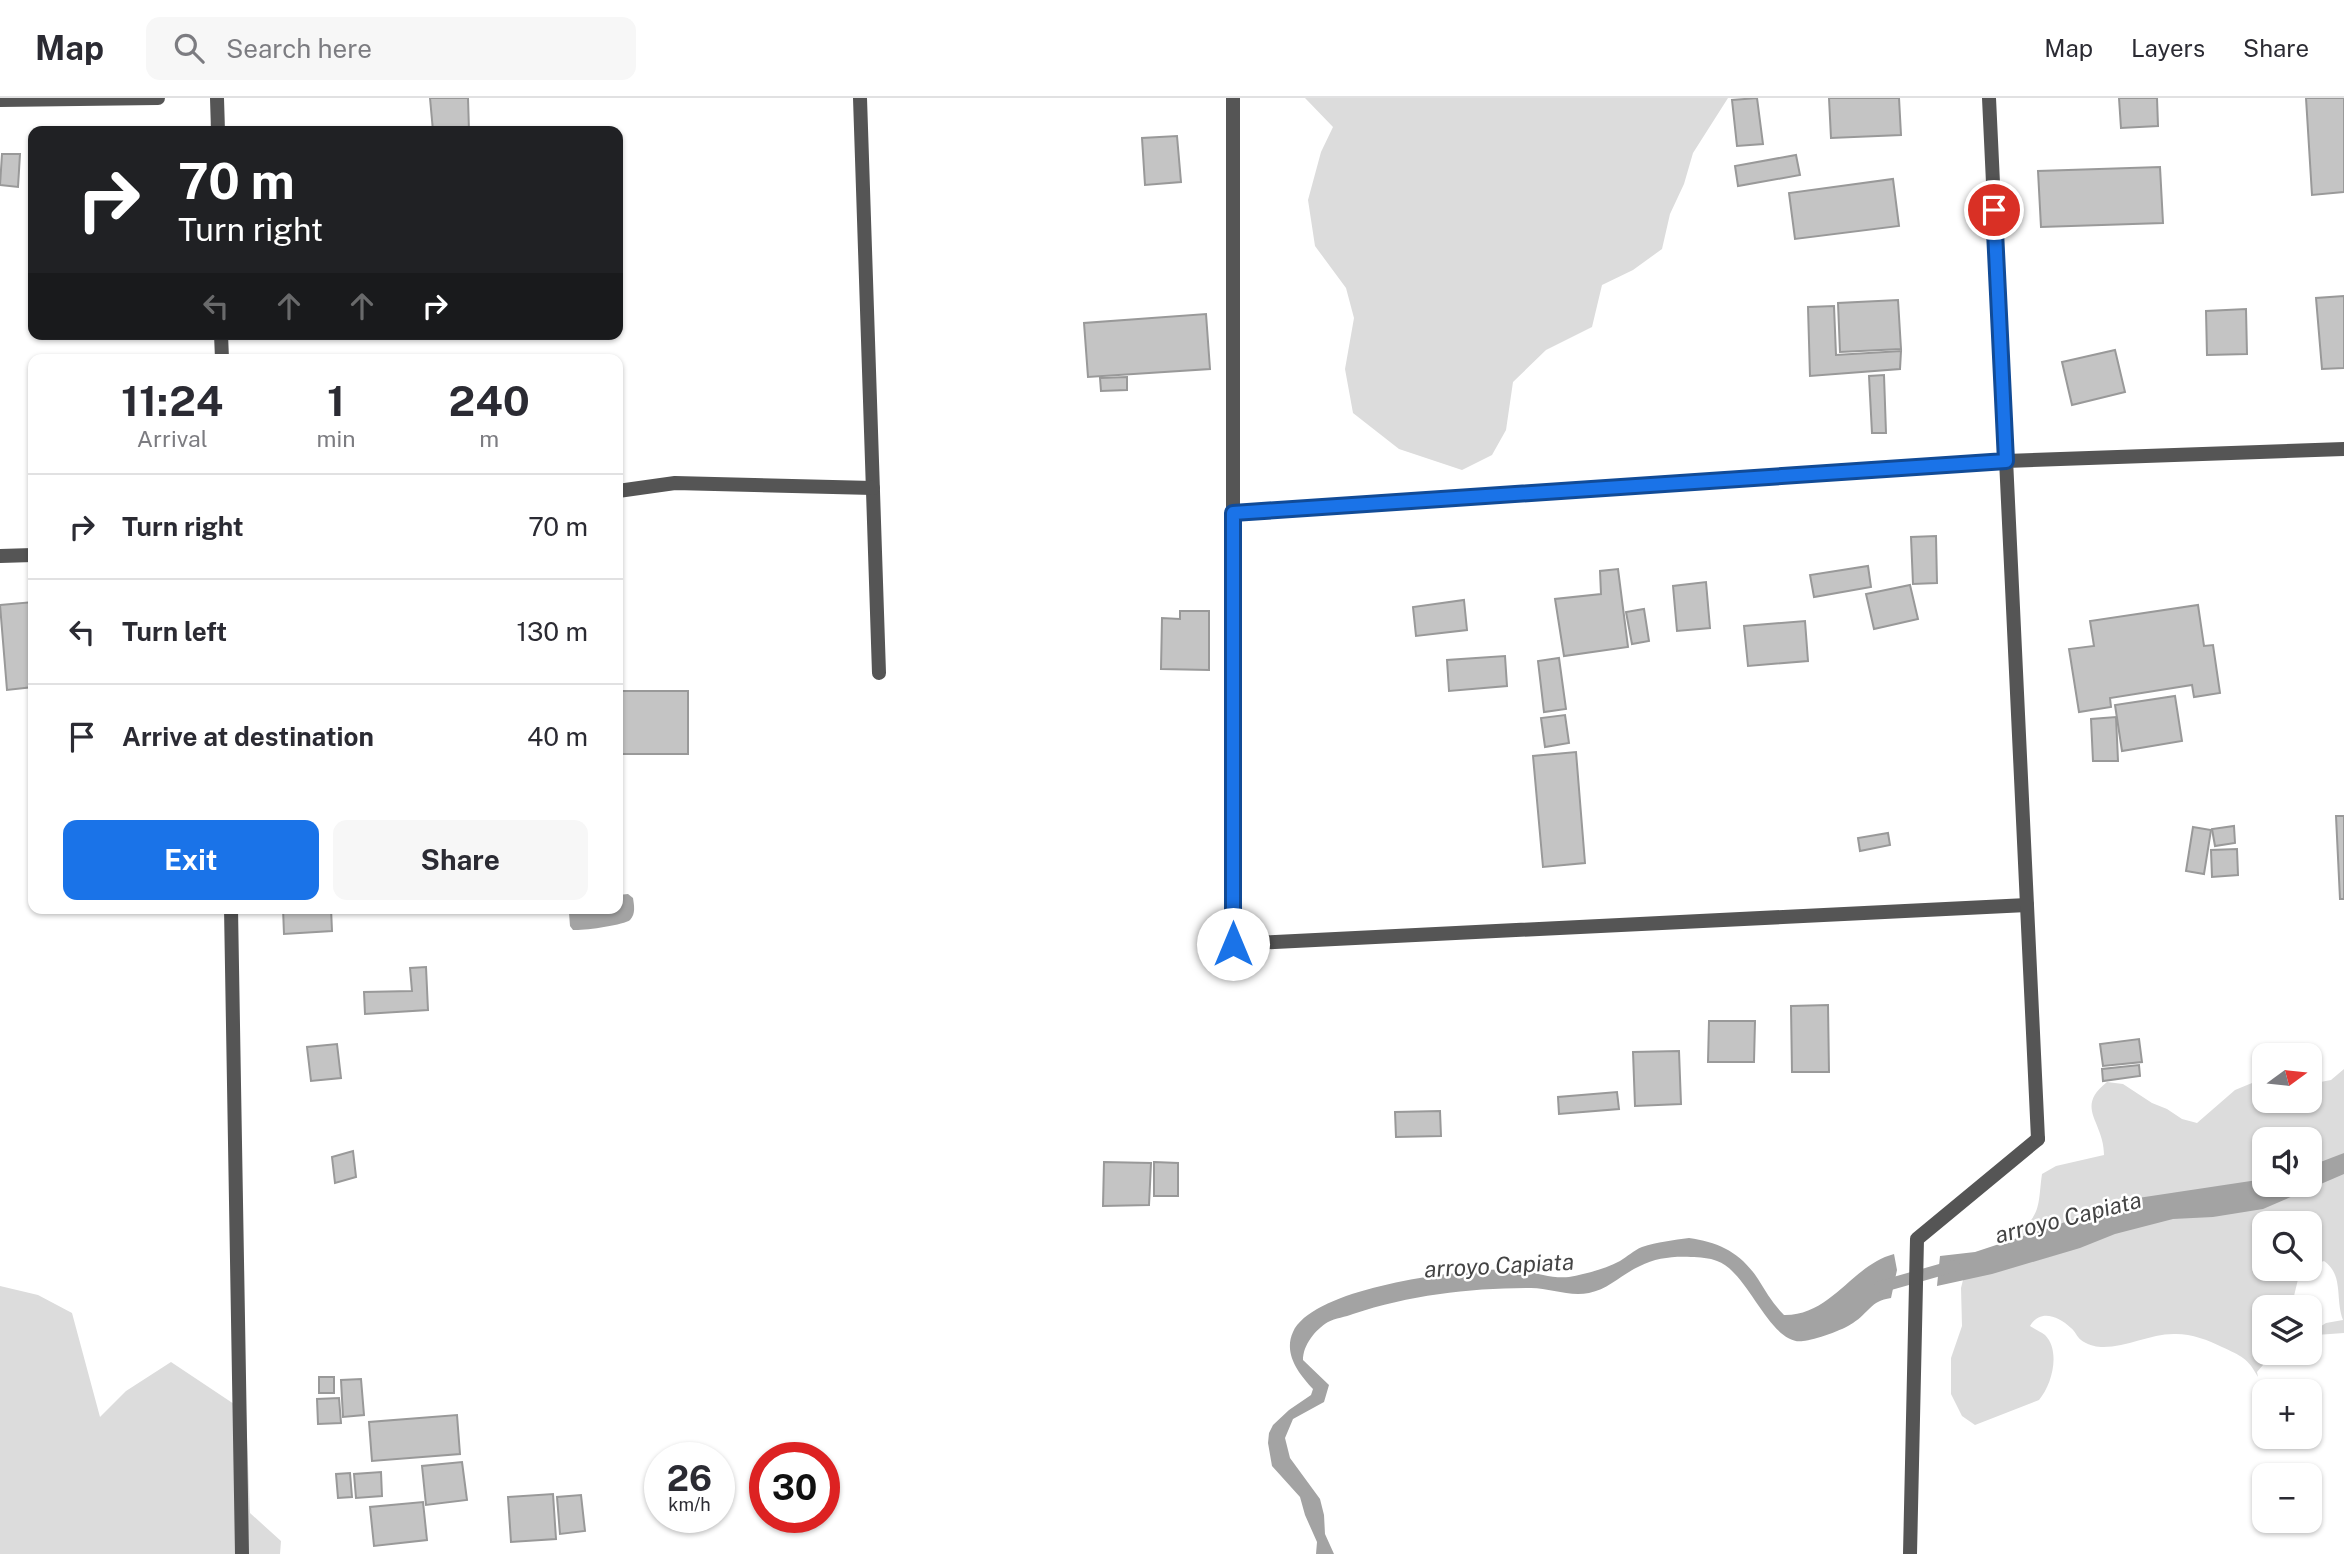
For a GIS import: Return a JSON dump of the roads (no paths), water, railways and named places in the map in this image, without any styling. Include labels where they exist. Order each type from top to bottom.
[{"type":"street","points":[[0,100],[158,98]]},
{"type":"street","points":[[217,98],[218,126]]},
{"type":"street","points":[[860,98],[879,673]]},
{"type":"street","points":[[1233,98],[1233,944],[2027,905]]},
{"type":"street","points":[[1910,1554],[1917,1239],[2038,1139],[1989,98]]},
{"type":"street","points":[[1233,513],[2006,461],[2344,449]]},
{"type":"street","points":[[623,490],[675,483],[873,488]]},
{"type":"street","points":[[0,556],[28,555]]},
{"type":"street","points":[[231,914],[242,1554]]},
{"type":"waterway","name":"arroyo Capiata","points":[[1880,1287],[1954,1266]]}]
